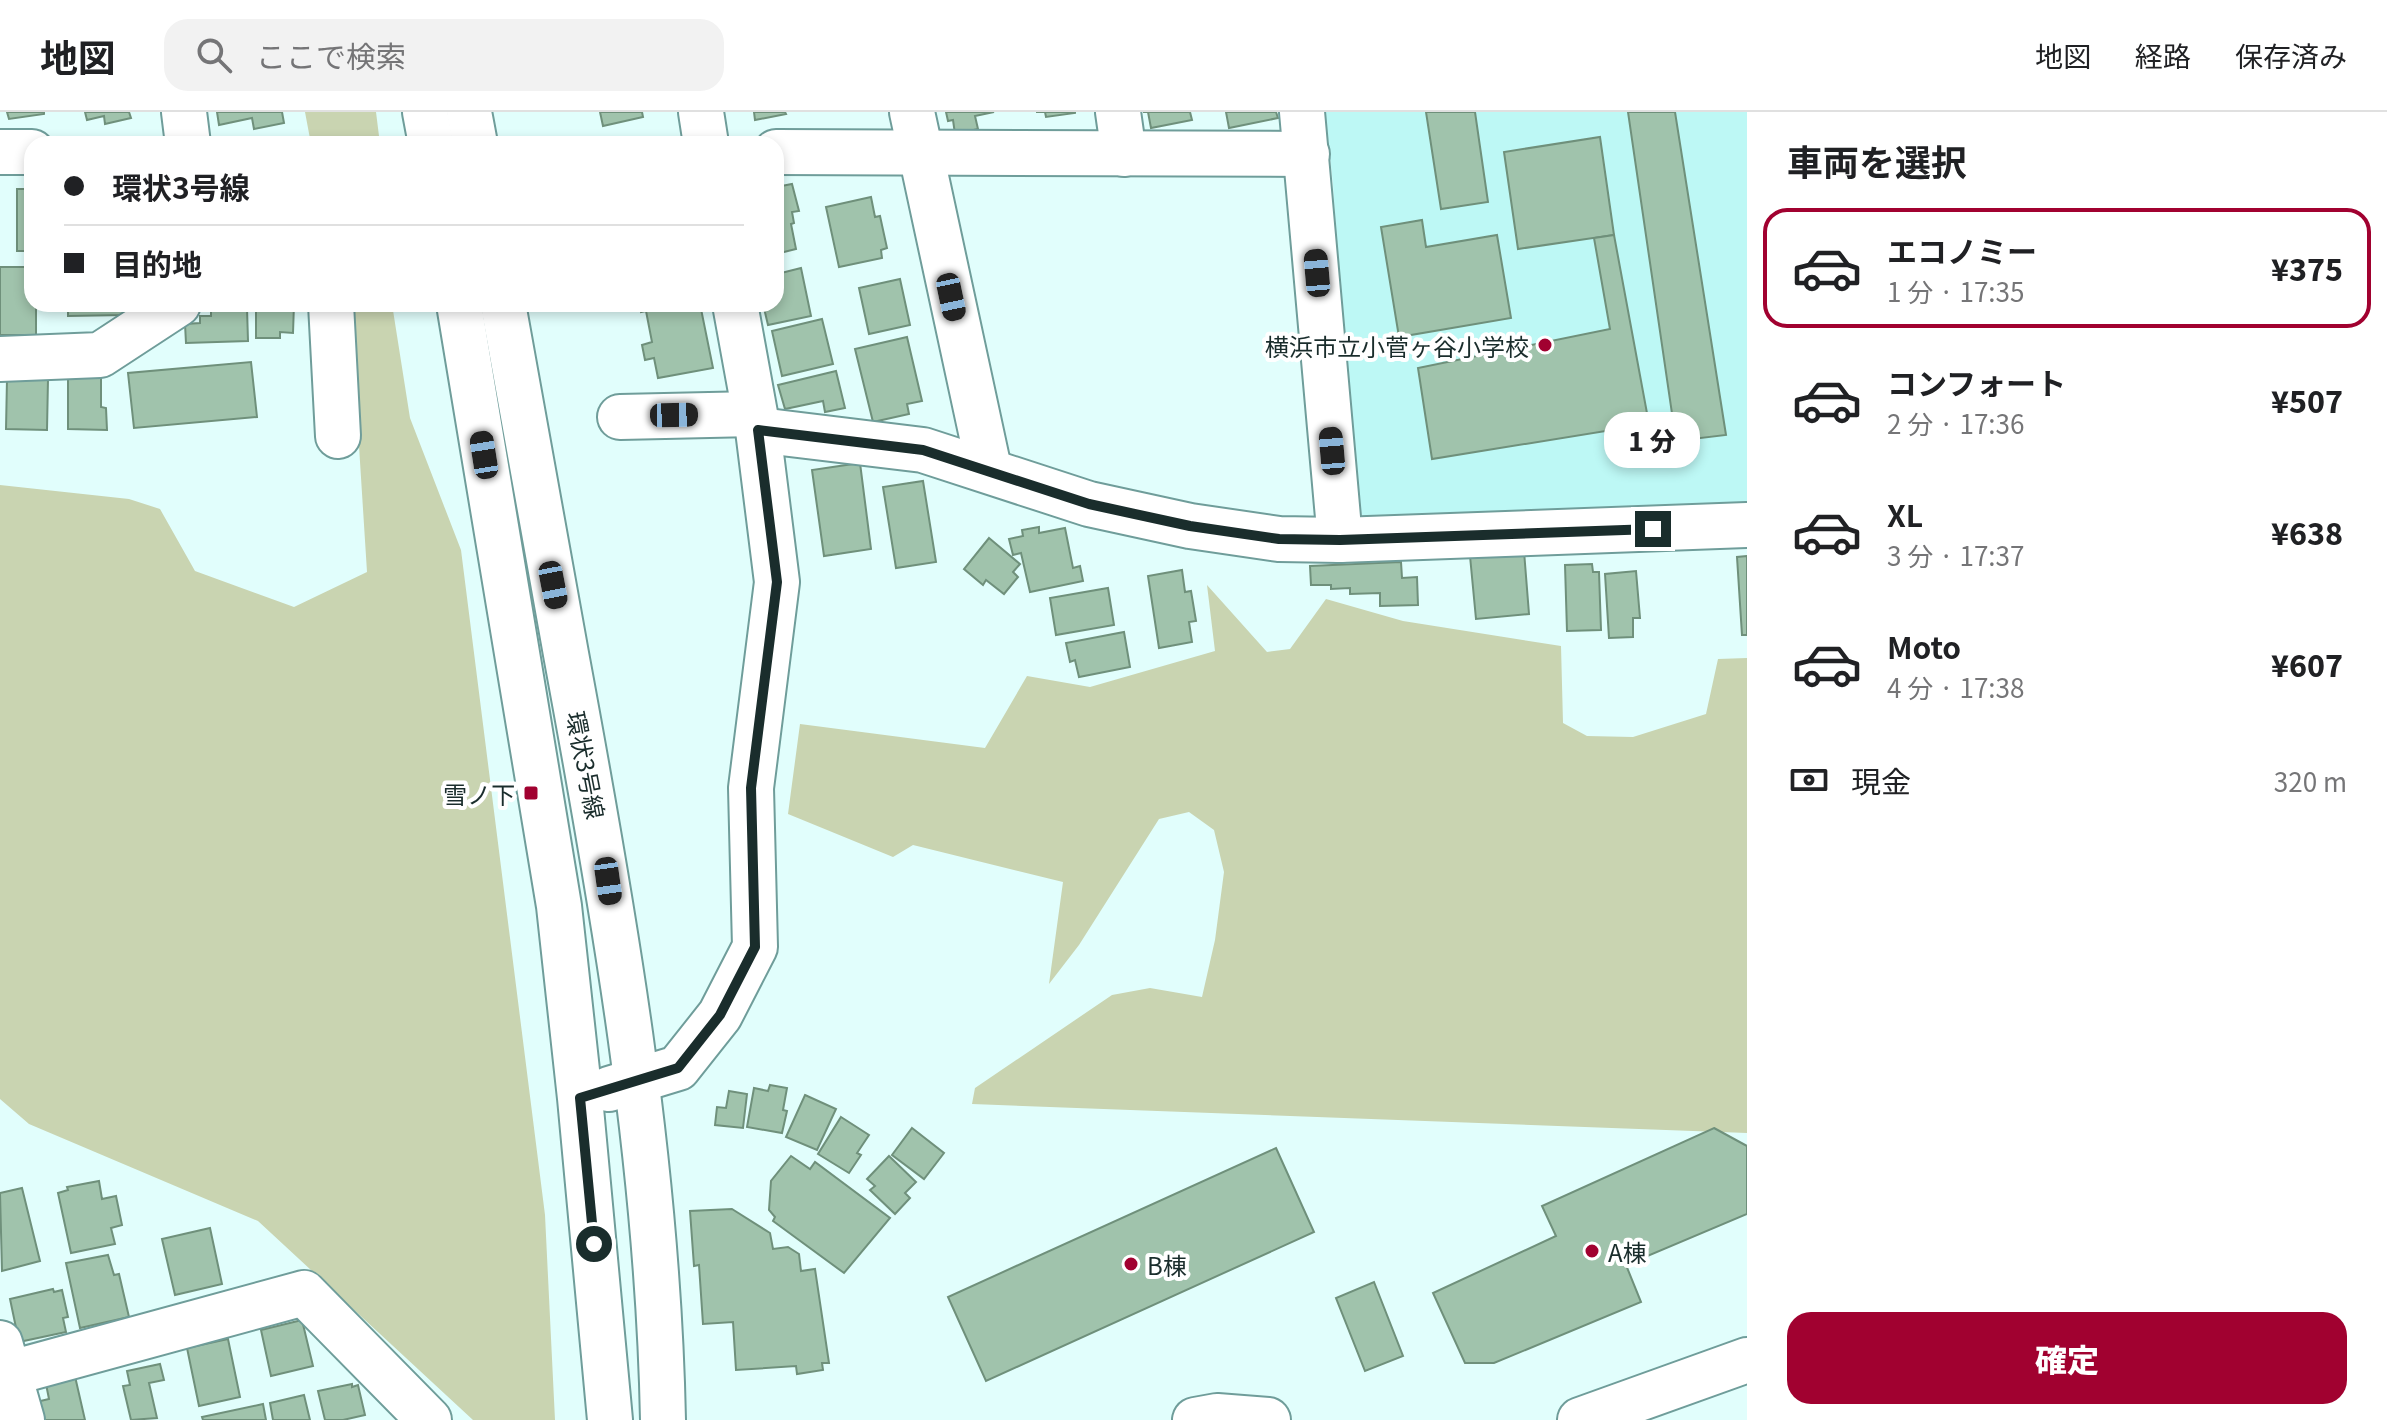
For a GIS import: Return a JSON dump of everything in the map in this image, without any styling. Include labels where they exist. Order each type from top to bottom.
[{"type":"street","points":[[184,112],[187,136]]},
{"type":"street","points":[[425,112],[430,136]]},
{"type":"street","points":[[469,112],[474,136]]},
{"type":"street","points":[[701,112],[705,136]]},
{"type":"street","points":[[1118,112],[1124,154]]},
{"type":"street","points":[[916,132],[989,469]]},
{"type":"street","points":[[784,151],[916,132],[1124,154],[1305,133],[1340,540]]},
{"type":"street","points":[[0,152],[24,152]]},
{"type":"street","points":[[0,359],[100,355],[166,312]]},
{"type":"street","points":[[331,312],[338,436]]},
{"type":"street","name":"環状3号線","points":[[460,312],[559,906],[610,1420]]},
{"type":"street","name":"環状3号線","points":[[504,312],[608,881],[638,1080],[663,1420]]},
{"type":"street","points":[[580,1098],[678,1068],[720,1015],[755,947],[751,788],[777,582],[756,422],[736,312]]},
{"type":"street","points":[[620,417],[756,422],[923,450],[1089,504],[1190,526],[1279,539],[1340,540],[1747,525]]},
{"type":"street","points":[[22,1420],[3,1364],[304,1293],[429,1420]]},
{"type":"street","points":[[1580,1420],[1747,1360]]},
{"type":"street","points":[[1195,1420],[1217,1416],[1268,1420]]},
{"type":"shaded area","name":"横浜市立小菅ヶ谷小学校","points":[[1325,112],[1747,112],[1747,507],[1373,525],[1352,505],[1333,184]]},
{"type":"green space","points":[[305,112],[376,112],[379,136],[310,136]]},
{"type":"green space","points":[[351,312],[393,312],[410,418],[461,550],[545,1215],[555,1420],[473,1420],[258,1221],[29,1124],[0,1099],[0,485],[129,499],[160,509],[195,571],[294,607],[367,572]]},
{"type":"green space","points":[[1207,585],[1267,652],[1290,649],[1326,599],[1403,621],[1561,646],[1563,723],[1587,736],[1633,737],[1706,714],[1718,659],[1747,658],[1747,1133],[972,1104],[975,1088],[1112,995],[1150,988],[1202,997],[1215,940],[1224,872],[1214,830],[1189,812],[1159,819],[1079,945],[1049,984],[1063,882],[913,845],[893,857],[788,814],[800,724],[985,748],[1027,676],[1090,687],[1215,651]]},
{"type":"building","points":[[7,112],[44,112],[44,114],[9,119]]},
{"type":"building","points":[[85,112],[129,112],[131,118],[105,124],[104,116],[87,120]]},
{"type":"building","points":[[217,112],[282,112],[284,123],[254,129],[252,118],[219,125]]},
{"type":"building","points":[[600,112],[642,112],[643,117],[603,126]]},
{"type":"building","points":[[754,112],[785,112],[786,114],[755,120]]},
{"type":"building","points":[[946,112],[994,112],[975,116],[978,129],[955,134],[953,120],[948,121]]},
{"type":"building","points":[[1045,112],[1075,112],[1075,113],[1046,117]]},
{"type":"building","points":[[1148,112],[1190,112],[1192,120],[1151,128]]},
{"type":"building","points":[[1226,112],[1276,112],[1278,118],[1229,128]]},
{"type":"building","points":[[1426,112],[1475,112],[1488,202],[1441,209]]},
{"type":"building","points":[[1628,112],[1675,112],[1726,435],[1676,441]]},
{"type":"building","points":[[1600,137],[1614,235],[1518,249],[1504,152]]},
{"type":"building","points":[[792,184],[799,211],[792,212],[794,223],[791,224],[796,249],[784,252],[784,186]]},
{"type":"building","points":[[17,189],[24,189],[24,251],[17,251]]},
{"type":"building","points":[[871,197],[875,217],[880,216],[887,248],[881,250],[882,258],[839,267],[826,207]]},
{"type":"building","points":[[1422,220],[1426,247],[1497,235],[1511,318],[1399,337],[1381,227]]},
{"type":"building","points":[[1614,235],[1649,424],[1432,459],[1418,368],[1610,329],[1594,238]]},
{"type":"building","points":[[0,267],[24,267],[24,312],[36,312],[36,335],[0,335]]},
{"type":"building","points":[[801,268],[811,316],[768,325],[765,312],[784,312],[784,272]]},
{"type":"building","points":[[900,279],[910,325],[869,334],[859,288]]},
{"type":"building","points":[[68,312],[125,312],[125,315],[68,316]]},
{"type":"building","points":[[211,312],[247,312],[248,341],[186,343],[185,324],[200,323],[200,316],[211,316]]},
{"type":"building","points":[[256,312],[294,312],[293,333],[280,332],[280,338],[256,338]]},
{"type":"building","points":[[646,312],[702,312],[713,368],[658,378],[654,358],[645,360],[642,345],[652,342]]},
{"type":"building","points":[[822,319],[833,364],[782,376],[772,331]]},
{"type":"building","points":[[907,337],[922,401],[907,404],[909,414],[873,422],[855,349]]},
{"type":"building","points":[[251,362],[257,417],[134,428],[128,373]]},
{"type":"building","points":[[836,371],[845,408],[825,412],[823,401],[785,409],[778,385]]},
{"type":"building","points":[[68,376],[101,376],[101,407],[106,408],[107,430],[68,429]]},
{"type":"building","points":[[7,379],[48,379],[47,430],[6,429]]},
{"type":"building","points":[[860,463],[871,549],[824,556],[812,470]]},
{"type":"building","points":[[923,481],[936,562],[896,568],[883,487]]},
{"type":"building","points":[[1039,527],[1039,533],[1065,528],[1073,568],[1080,566],[1083,581],[1030,592],[1021,553],[1013,555],[1009,539],[1023,536],[1022,530]]},
{"type":"building","points":[[989,538],[1020,564],[1013,572],[1018,577],[1004,594],[986,580],[983,585],[964,569]]},
{"type":"building","points":[[1524,551],[1529,614],[1476,619],[1470,556]]},
{"type":"building","points":[[1747,556],[1747,635],[1742,635],[1737,557]]},
{"type":"building","points":[[1401,562],[1402,578],[1417,577],[1418,605],[1380,606],[1380,593],[1350,594],[1350,588],[1331,589],[1331,585],[1311,585],[1310,566]]},
{"type":"building","points":[[1592,564],[1593,572],[1599,572],[1601,630],[1567,631],[1565,565]]},
{"type":"building","points":[[1182,570],[1185,592],[1191,591],[1196,621],[1189,622],[1192,642],[1159,648],[1148,576]]},
{"type":"building","points":[[1636,571],[1640,618],[1633,618],[1633,637],[1609,638],[1605,574]]},
{"type":"building","points":[[1108,588],[1114,625],[1056,635],[1050,598]]},
{"type":"building","points":[[1124,632],[1130,667],[1079,677],[1075,660],[1070,662],[1066,643]]},
{"type":"building","points":[[770,1085],[787,1088],[783,1110],[787,1111],[782,1133],[747,1127],[754,1088],[768,1091]]},
{"type":"building","points":[[729,1091],[747,1094],[743,1128],[715,1125],[717,1107],[726,1108]]},
{"type":"building","points":[[805,1095],[836,1109],[817,1150],[786,1137]]},
{"type":"building","points":[[841,1117],[869,1135],[849,1173],[818,1154]]},
{"type":"building","points":[[912,1128],[944,1153],[924,1179],[892,1155]]},
{"type":"building","name":"A棟","points":[[1714,1128],[1747,1146],[1747,1214],[1626,1265],[1641,1302],[1494,1363],[1465,1363],[1433,1293],[1556,1236],[1542,1206]]},
{"type":"building","name":"B棟","points":[[1276,1148],[1314,1232],[986,1381],[948,1297]]},
{"type":"building","points":[[791,1156],[810,1169],[815,1162],[890,1218],[844,1273],[773,1221],[775,1217],[769,1210],[771,1181]]},
{"type":"building","points":[[889,1156],[916,1182],[905,1193],[910,1198],[895,1214],[870,1190],[875,1186],[867,1179]]},
{"type":"building","points":[[99,1181],[102,1199],[116,1196],[122,1225],[111,1228],[115,1244],[71,1253],[58,1193],[68,1190],[67,1187]]},
{"type":"building","points":[[22,1188],[40,1261],[2,1271],[0,1193]]},
{"type":"building","points":[[732,1209],[770,1233],[773,1249],[788,1247],[799,1254],[801,1271],[815,1269],[829,1363],[822,1363],[823,1370],[797,1374],[796,1366],[736,1370],[733,1322],[703,1324],[699,1265],[694,1266],[690,1211]]},
{"type":"building","points":[[210,1228],[222,1284],[175,1295],[162,1239]]},
{"type":"building","points":[[108,1255],[114,1275],[119,1274],[129,1317],[80,1328],[66,1263]]},
{"type":"building","points":[[1374,1282],[1403,1356],[1365,1371],[1336,1298]]},
{"type":"building","points":[[53,1289],[54,1292],[62,1290],[68,1317],[63,1318],[66,1332],[19,1342],[10,1299]]},
{"type":"building","points":[[302,1320],[313,1366],[271,1376],[261,1330]]},
{"type":"building","points":[[228,1339],[240,1397],[199,1406],[187,1348]]},
{"type":"building","points":[[160,1364],[164,1380],[149,1383],[157,1418],[131,1420],[123,1386],[130,1385],[127,1371]]},
{"type":"building","points":[[74,1372],[85,1420],[40,1420],[36,1402],[49,1399],[45,1379]]},
{"type":"building","points":[[352,1384],[352,1387],[358,1385],[365,1415],[325,1420],[318,1391]]},
{"type":"building","points":[[304,1395],[310,1420],[273,1420],[270,1403]]},
{"type":"building","points":[[263,1404],[266,1420],[203,1420],[202,1417]]},
{"type":"place","name":"横浜市立小菅ヶ谷小学校","points":[[1545,345]]},
{"type":"place","name":"雪ノ下","points":[[531,793]]},
{"type":"place","name":"A棟","points":[[1592,1251]]},
{"type":"place","name":"B棟","points":[[1131,1264]]},
{"type":"route","points":[[594,1244],[580,1098],[678,1068],[720,1015],[755,947],[751,788],[777,582],[758,430],[923,450],[1089,504],[1190,526],[1279,539],[1340,540],[1653,529]]}]
